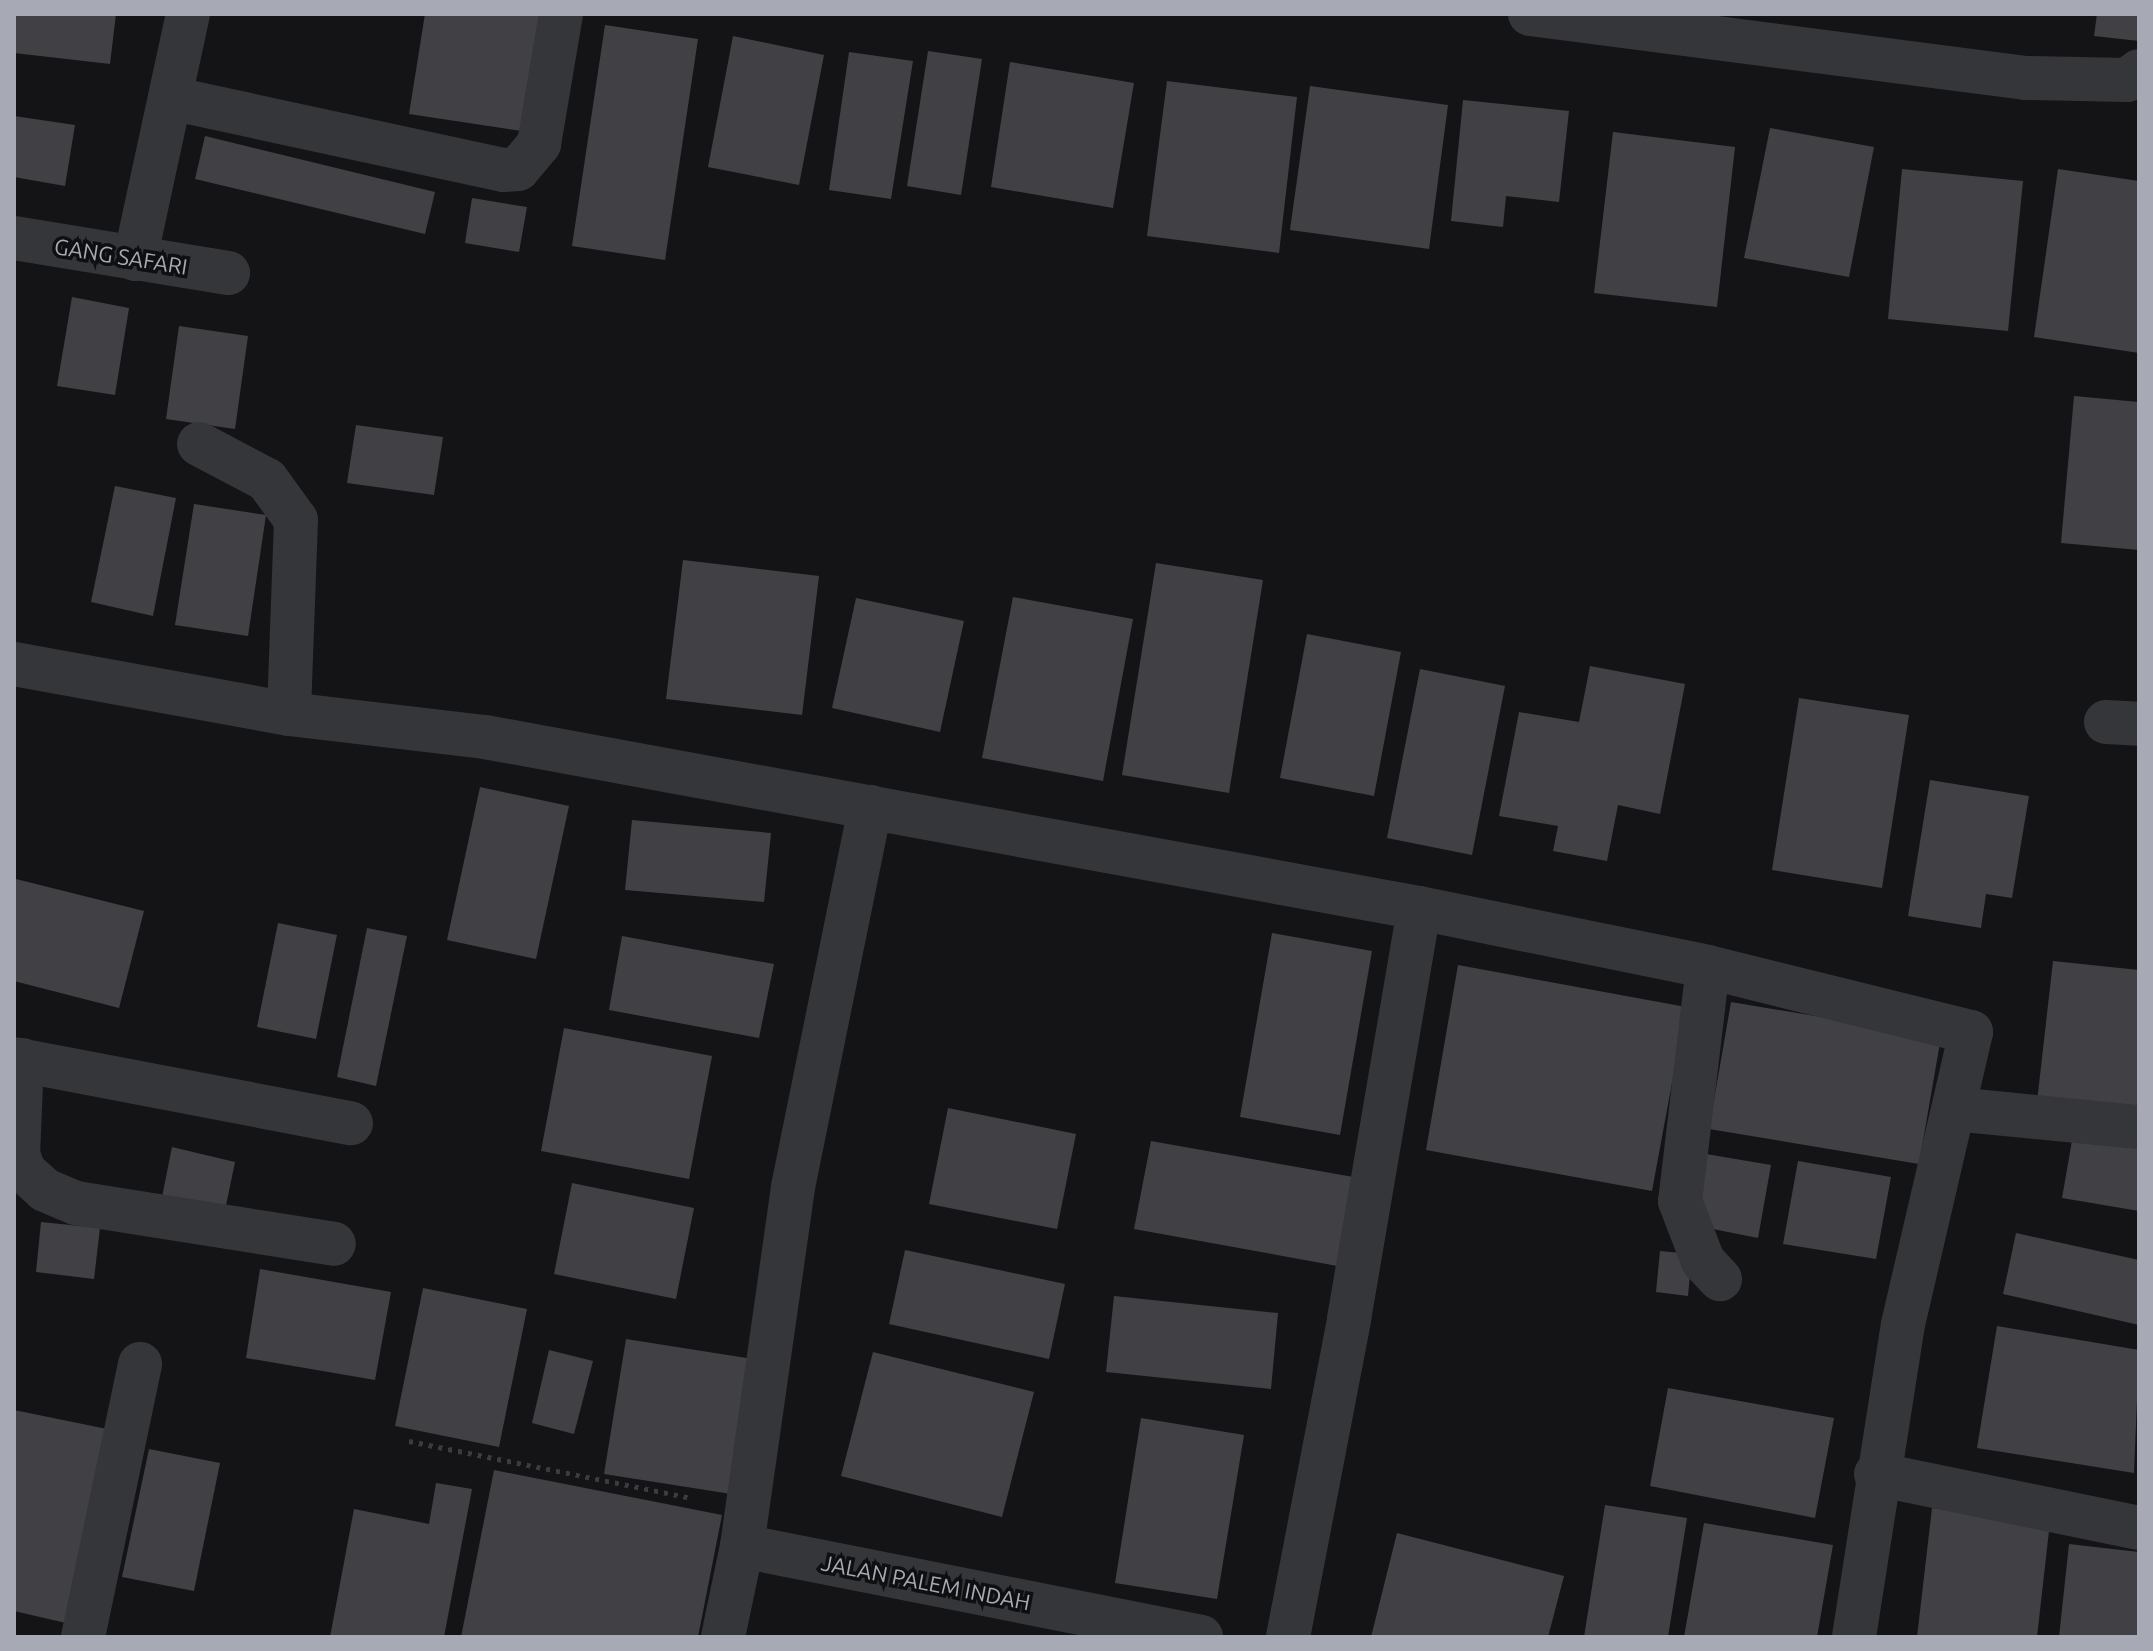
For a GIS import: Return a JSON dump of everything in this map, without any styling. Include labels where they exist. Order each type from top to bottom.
[{"type":"street","points":[[135,259],[188,14]]},
{"type":"street","points":[[170,98],[503,170],[518,169],[539,144],[561,14]]},
{"type":"street","points":[[1530,14],[2026,78],[2127,80],[2139,71]]},
{"type":"street","name":"GANG SAFARI","points":[[14,238],[228,273]]},
{"type":"street","points":[[199,444],[267,480],[296,520],[289,714]]},
{"type":"street","points":[[14,664],[289,714],[485,737],[1419,908],[1708,967],[1971,1032],[1903,1324],[1876,1474],[1854,1637]]},
{"type":"street","points":[[723,1637],[745,1527],[793,1187],[870,807]]},
{"type":"street","points":[[1288,1637],[1349,1319],[1419,908]]},
{"type":"street","points":[[1708,967],[1680,1201],[1703,1261],[1720,1279]]},
{"type":"street","points":[[334,1244],[76,1203],[45,1190],[24,1171],[18,1154],[18,1059],[351,1123]]},
{"type":"street","points":[[1954,1109],[2139,1127]]},
{"type":"street","points":[[83,1637],[140,1364]]},
{"type":"street","points":[[1876,1474],[2139,1528]]},
{"type":"street","name":"JALAN PALEM INDAH","points":[[745,1527],[1201,1637]]},
{"type":"path","points":[[409,1441],[745,1527]]},
{"type":"building","points":[[14,14],[116,14],[110,64],[14,53]]},
{"type":"building","points":[[425,14],[552,14],[535,133],[409,114]]},
{"type":"building","points":[[2097,14],[2139,14],[2139,41],[2094,36]]},
{"type":"building","points":[[605,25],[698,39],[665,260],[572,246]]},
{"type":"building","points":[[733,36],[824,55],[799,185],[708,167]]},
{"type":"building","points":[[928,51],[982,59],[961,195],[907,186]]},
{"type":"building","points":[[849,52],[913,61],[891,199],[829,190]]},
{"type":"building","points":[[1010,62],[1134,83],[1113,208],[991,187]]},
{"type":"building","points":[[1167,81],[1297,97],[1279,253],[1147,236]]},
{"type":"building","points":[[1310,86],[1448,105],[1429,249],[1290,230]]},
{"type":"building","points":[[1463,100],[1569,111],[1559,202],[1506,196],[1503,227],[1451,221]]},
{"type":"building","points":[[14,116],[75,125],[65,186],[14,177]]},
{"type":"building","points":[[1770,128],[1874,147],[1849,277],[1744,258]]},
{"type":"building","points":[[1613,132],[1735,147],[1717,307],[1594,293]]},
{"type":"building","points":[[205,136],[435,192],[425,234],[195,179]]},
{"type":"building","points":[[1902,169],[2023,181],[2008,331],[1888,319]]},
{"type":"building","points":[[2058,169],[2139,181],[2139,353],[2034,337]]},
{"type":"building","points":[[472,198],[527,207],[519,252],[465,243]]},
{"type":"building","points":[[72,297],[129,308],[115,395],[57,386]]},
{"type":"building","points":[[179,326],[248,336],[235,429],[166,419]]},
{"type":"building","points":[[2074,396],[2139,402],[2139,550],[2061,543]]},
{"type":"building","points":[[356,425],[443,437],[434,495],[347,483]]},
{"type":"building","points":[[115,486],[176,498],[153,616],[91,602]]},
{"type":"building","points":[[194,504],[266,515],[248,636],[175,625]]},
{"type":"building","points":[[683,560],[819,576],[802,715],[666,699]]},
{"type":"building","points":[[1156,563],[1263,580],[1229,793],[1122,775]]},
{"type":"building","points":[[1013,597],[1133,619],[1103,781],[982,758]]},
{"type":"building","points":[[856,598],[964,621],[940,732],[832,708]]},
{"type":"building","points":[[1307,634],[1401,652],[1374,796],[1280,778]]},
{"type":"building","points":[[1590,666],[1685,684],[1660,814],[1618,805],[1607,861],[1553,851],[1558,826],[1499,816],[1519,712],[1579,722]]},
{"type":"building","points":[[1420,669],[1505,686],[1472,855],[1387,838]]},
{"type":"building","points":[[1799,698],[1909,715],[1882,888],[1772,870]]},
{"type":"building","points":[[1930,780],[2029,796],[2012,898],[1986,894],[1981,928],[1908,916]]},
{"type":"building","points":[[480,787],[569,806],[536,959],[447,940]]},
{"type":"building","points":[[632,820],[771,833],[764,902],[625,890]]},
{"type":"building","points":[[16,879],[144,911],[119,1008],[14,981]]},
{"type":"building","points":[[278,923],[337,935],[316,1039],[257,1027]]},
{"type":"building","points":[[367,928],[407,936],[376,1086],[337,1077]]},
{"type":"building","points":[[1272,933],[1372,951],[1340,1135],[1240,1117]]},
{"type":"building","points":[[622,936],[774,964],[759,1038],[609,1010]]},
{"type":"building","points":[[2053,961],[2139,970],[2139,1114],[2037,1102]]},
{"type":"building","points":[[1458,965],[1686,1007],[1652,1191],[1426,1150]]},
{"type":"building","points":[[1731,1002],[1941,1037],[1919,1164],[1709,1129]]},
{"type":"building","points":[[564,1028],[712,1056],[689,1179],[541,1151]]},
{"type":"building","points":[[948,1108],[1076,1134],[1057,1229],[929,1204]]},
{"type":"building","points":[[2074,1129],[2139,1140],[2139,1211],[2062,1198]]},
{"type":"building","points":[[1151,1141],[1359,1178],[1343,1267],[1134,1229]]},
{"type":"building","points":[[172,1147],[235,1162],[224,1215],[161,1202]]},
{"type":"building","points":[[1706,1154],[1771,1165],[1758,1238],[1693,1225]]},
{"type":"building","points":[[1798,1161],[1891,1177],[1876,1259],[1783,1244]]},
{"type":"building","points":[[572,1183],[694,1208],[676,1299],[554,1274]]},
{"type":"building","points":[[41,1222],[100,1228],[94,1279],[36,1272]]},
{"type":"building","points":[[2016,1233],[2139,1260],[2139,1325],[2003,1294]]},
{"type":"building","points":[[905,1250],[1065,1284],[1049,1359],[889,1324]]},
{"type":"building","points":[[1660,1251],[1692,1254],[1688,1296],[1656,1292]]},
{"type":"building","points":[[260,1269],[391,1292],[375,1380],[246,1358]]},
{"type":"building","points":[[423,1288],[527,1309],[499,1447],[395,1426]]},
{"type":"building","points":[[1114,1296],[1278,1313],[1271,1389],[1106,1372]]},
{"type":"building","points":[[1997,1326],[2139,1350],[2134,1473],[1977,1448]]},
{"type":"building","points":[[626,1339],[765,1361],[744,1496],[604,1474]]},
{"type":"building","points":[[549,1350],[593,1361],[574,1434],[532,1423]]},
{"type":"building","points":[[873,1352],[1034,1392],[1002,1517],[841,1476]]},
{"type":"building","points":[[1668,1388],[1834,1418],[1815,1518],[1650,1486]]},
{"type":"building","points":[[14,1410],[107,1429],[66,1623],[14,1611]]},
{"type":"building","points":[[1141,1418],[1244,1435],[1217,1599],[1115,1583]]},
{"type":"building","points":[[149,1449],[220,1463],[194,1591],[122,1577]]},
{"type":"building","points":[[494,1470],[722,1515],[698,1637],[461,1637]]},
{"type":"building","points":[[436,1483],[472,1489],[444,1637],[330,1637],[354,1509],[429,1524]]},
{"type":"building","points":[[1605,1505],[1687,1518],[1668,1637],[1584,1637]]},
{"type":"building","points":[[1932,1508],[2050,1522],[2037,1637],[1917,1637]]},
{"type":"building","points":[[1704,1523],[1833,1545],[1817,1637],[1684,1637]]},
{"type":"building","points":[[1397,1533],[1564,1576],[1548,1637],[1371,1637]]},
{"type":"building","points":[[2069,1544],[2139,1552],[2139,1637],[2059,1637]]}]
